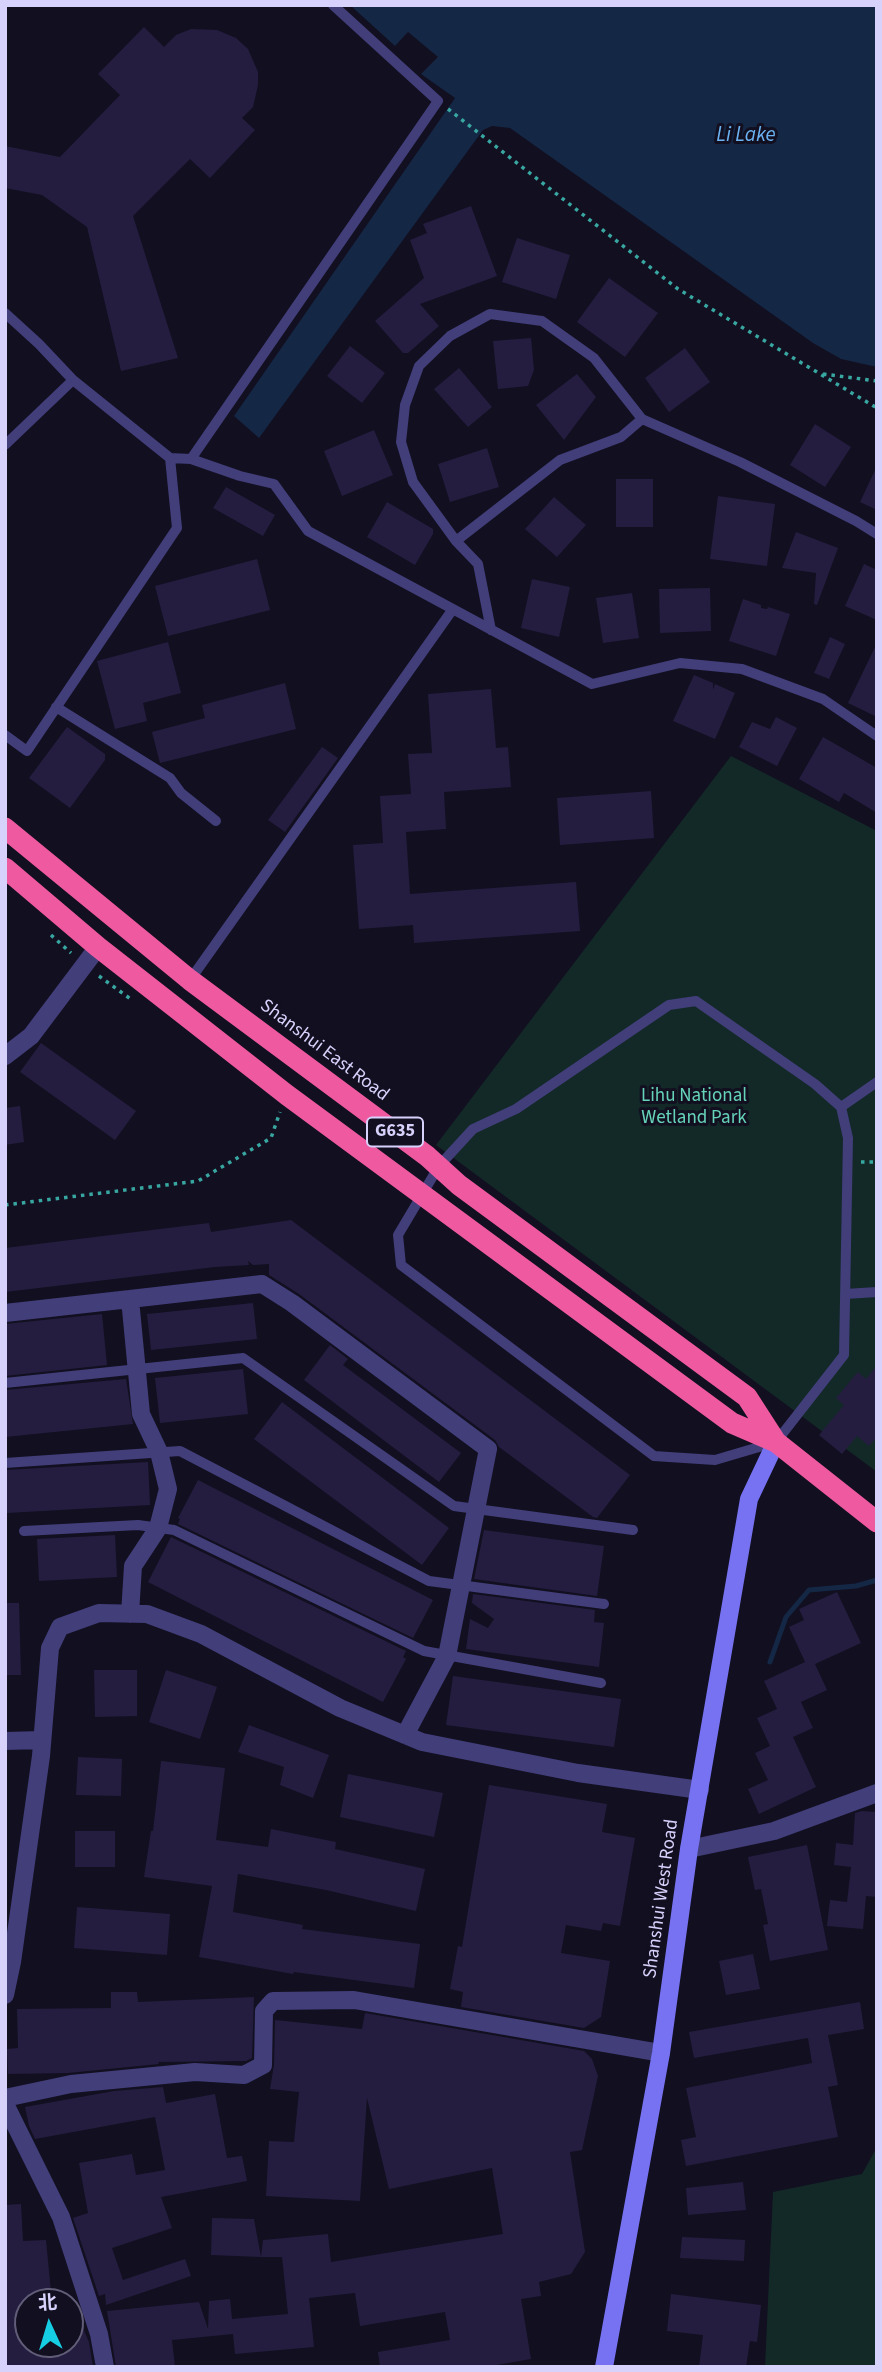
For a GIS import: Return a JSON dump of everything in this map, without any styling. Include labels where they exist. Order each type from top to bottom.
[{"type":"highway","name":"Shanshui East Road","points":[[5,828],[190,980],[439,1166],[459,1185],[747,1397],[776,1442]]},
{"type":"highway","name":"Shanshui East Road","points":[[5,868],[99,947],[287,1095],[732,1423],[776,1442],[877,1522]]},
{"type":"street","points":[[5,1056],[31,1036],[99,947]]},
{"type":"street","points":[[5,1313],[262,1284],[292,1303],[488,1449],[447,1656],[405,1735]]},
{"type":"street","points":[[130,1299],[141,1414],[159,1452],[169,1489],[159,1528],[133,1566],[130,1614]]},
{"type":"street","name":"Shanshui West Road","points":[[604,2367],[661,2053],[689,1849],[749,1499],[776,1442]]},
{"type":"street","points":[[5,1995],[12,1962],[42,1740],[50,1648],[60,1627],[99,1613],[147,1614],[201,1634],[340,1708],[422,1742],[578,1773],[699,1790]]},
{"type":"street","points":[[5,1741],[42,1740]]},
{"type":"street","points":[[689,1849],[774,1831],[877,1793]]},
{"type":"street","points":[[5,2098],[99,2081],[195,2072],[244,2075],[263,2065],[264,2011],[273,2001],[354,2000],[661,2053]]},
{"type":"street","points":[[5,2104],[61,2217],[99,2334],[105,2367]]},
{"type":"lane","points":[[191,458],[438,101],[333,5]]},
{"type":"lane","points":[[5,313],[39,344],[72,380],[170,458],[191,458],[240,476],[274,484],[308,531],[592,684],[680,663],[742,669],[823,699],[877,736]]},
{"type":"lane","points":[[491,629],[478,564],[456,541],[412,482],[401,442],[405,405],[419,366],[450,335],[490,314],[542,321],[594,358],[642,419],[740,461],[877,534]]},
{"type":"lane","points":[[5,445],[72,380]]},
{"type":"lane","points":[[456,541],[560,460],[621,437],[642,419]]},
{"type":"lane","points":[[5,735],[27,751],[177,527],[170,458]]},
{"type":"lane","points":[[190,980],[453,609]]},
{"type":"lane","points":[[56,707],[170,778],[181,793],[216,821]]},
{"type":"lane","points":[[696,1001],[815,1084],[841,1107],[848,1138],[844,1355],[776,1442],[715,1460],[654,1455],[401,1265],[398,1235],[439,1166],[473,1129],[516,1109],[669,1005],[696,1001]]},
{"type":"lane","points":[[841,1107],[877,1082]]},
{"type":"lane","points":[[845,1294],[877,1292]]},
{"type":"lane","points":[[5,1383],[243,1358],[454,1506],[633,1530]]},
{"type":"lane","points":[[5,1463],[180,1451],[429,1581],[604,1604]]},
{"type":"lane","points":[[24,1531],[138,1525],[174,1530],[424,1651],[601,1683]]},
{"type":"path","points":[[438,101],[678,289],[877,408]]},
{"type":"path","points":[[821,374],[877,381]]},
{"type":"path","points":[[5,1205],[198,1181],[271,1138],[287,1095]]},
{"type":"green space","name":"Lihu National Wetland Park","points":[[731,756],[877,831],[877,1472],[436,1145]]},
{"type":"green space","points":[[877,2147],[877,2367],[765,2367],[773,2192],[862,2174]]},
{"type":"water","name":"Li Lake","points":[[350,5],[877,5],[877,367],[841,359],[813,343],[510,128],[492,126],[483,130],[259,438],[234,416],[455,98],[421,74],[438,57],[408,32],[395,46]]},
{"type":"building","points":[[144,27],[164,47],[176,35],[191,29],[217,30],[236,38],[248,49],[258,72],[258,85],[253,107],[242,118],[255,130],[210,178],[190,159],[133,216],[178,358],[121,371],[87,227],[42,195],[5,188],[5,146],[60,157],[120,95],[98,74]]},
{"type":"building","points":[[471,206],[497,276],[420,304],[439,326],[408,353],[403,353],[375,321],[424,278],[410,240],[427,233],[423,224]]},
{"type":"building","points":[[517,238],[570,255],[556,299],[502,282]]},
{"type":"building","points":[[609,278],[658,313],[625,357],[577,322]]},
{"type":"building","points":[[531,338],[534,370],[528,386],[498,389],[493,341]]},
{"type":"building","points":[[350,346],[385,373],[362,403],[327,376]]},
{"type":"building","points":[[685,348],[710,382],[669,412],[645,378]]},
{"type":"building","points":[[459,368],[492,407],[468,427],[434,389]]},
{"type":"building","points":[[577,374],[596,397],[564,440],[536,405]]},
{"type":"building","points":[[815,424],[851,447],[825,487],[790,465]]},
{"type":"building","points":[[374,430],[393,475],[342,496],[324,451]]},
{"type":"building","points":[[487,448],[499,487],[450,502],[438,464]]},
{"type":"building","points":[[877,466],[877,510],[860,502]]},
{"type":"building","points":[[616,479],[653,479],[653,527],[616,527]]},
{"type":"building","points":[[226,487],[275,515],[263,536],[213,508]]},
{"type":"building","points":[[718,496],[775,504],[767,566],[710,559]]},
{"type":"building","points":[[554,497],[586,525],[557,557],[525,529]]},
{"type":"building","points":[[387,502],[433,529],[433,534],[415,565],[367,537]]},
{"type":"building","points":[[796,532],[838,548],[817,605],[814,604],[816,573],[782,568]]},
{"type":"building","points":[[257,559],[270,610],[168,636],[155,586]]},
{"type":"building","points":[[864,564],[877,570],[877,620],[845,606]]},
{"type":"building","points":[[532,579],[570,587],[559,637],[521,628]]},
{"type":"building","points":[[710,588],[711,631],[660,633],[659,589]]},
{"type":"building","points":[[632,593],[639,638],[603,643],[596,598]]},
{"type":"building","points":[[743,599],[761,605],[761,608],[768,607],[790,614],[776,656],[729,641]]},
{"type":"building","points":[[830,637],[845,644],[829,679],[814,673]]},
{"type":"building","points":[[168,642],[181,693],[143,703],[147,721],[115,729],[97,661]]},
{"type":"building","points":[[877,643],[877,717],[848,703]]},
{"type":"building","points":[[694,675],[713,683],[713,690],[715,684],[735,693],[715,739],[673,721]]},
{"type":"building","points":[[285,683],[296,729],[160,763],[152,732],[205,718],[202,705]]},
{"type":"building","points":[[491,689],[496,748],[508,747],[511,787],[444,792],[446,829],[406,832],[410,894],[576,882],[580,931],[414,943],[413,925],[359,929],[353,845],[383,843],[380,796],[411,794],[408,754],[432,753],[428,694]]},
{"type":"building","points":[[776,717],[797,728],[777,766],[739,747],[752,722],[770,729]]},
{"type":"building","points":[[67,727],[105,754],[105,760],[70,808],[29,778]]},
{"type":"building","points":[[823,737],[877,768],[877,813],[844,793],[839,802],[799,779]]},
{"type":"building","points":[[322,747],[338,758],[285,832],[268,820]]},
{"type":"building","points":[[651,791],[654,838],[560,845],[557,798]]},
{"type":"building","points":[[41,1043],[136,1111],[115,1140],[20,1072]]},
{"type":"building","points":[[20,1106],[24,1142],[5,1145],[5,1108]]},
{"type":"building","points":[[291,1220],[630,1475],[597,1518],[499,1447],[495,1440],[299,1294],[269,1275],[269,1264],[253,1265],[248,1261],[249,1265],[5,1292],[5,1248],[209,1223],[211,1232]]},
{"type":"building","points":[[253,1303],[257,1339],[151,1350],[147,1314]]},
{"type":"building","points":[[102,1314],[107,1365],[5,1376],[5,1324]]},
{"type":"building","points":[[330,1345],[348,1359],[343,1365],[461,1453],[439,1482],[304,1380]]},
{"type":"building","points":[[877,1365],[877,1437],[869,1446],[857,1436],[842,1454],[819,1435],[844,1405],[836,1398],[858,1372],[866,1379]]},
{"type":"building","points":[[243,1369],[248,1414],[160,1423],[155,1378]]},
{"type":"building","points":[[126,1379],[133,1424],[5,1437],[5,1390]]},
{"type":"building","points":[[282,1402],[449,1528],[422,1565],[254,1439]]},
{"type":"building","points":[[148,1462],[150,1505],[7,1513],[5,1470]]},
{"type":"building","points":[[198,1480],[433,1600],[413,1638],[178,1524],[178,1518]]},
{"type":"building","points":[[484,1530],[604,1546],[597,1596],[474,1579]]},
{"type":"building","points":[[115,1535],[117,1577],[39,1581],[37,1539]]},
{"type":"building","points":[[171,1537],[406,1651],[403,1657],[406,1659],[383,1702],[148,1582]]},
{"type":"building","points":[[837,1592],[861,1643],[815,1664],[827,1690],[801,1702],[813,1728],[793,1737],[816,1787],[759,1814],[748,1789],[768,1780],[755,1753],[770,1746],[757,1718],[777,1709],[764,1681],[805,1662],[789,1627],[804,1620],[799,1609]]},
{"type":"building","points":[[473,1594],[595,1610],[594,1622],[604,1623],[599,1667],[466,1649],[470,1619],[488,1628],[494,1619],[472,1603]]},
{"type":"building","points":[[5,1603],[19,1603],[21,1675],[5,1675]]},
{"type":"building","points":[[94,1670],[137,1670],[137,1716],[95,1717]]},
{"type":"building","points":[[166,1670],[217,1687],[200,1739],[149,1722]]},
{"type":"building","points":[[453,1676],[621,1699],[614,1747],[446,1725]]},
{"type":"building","points":[[249,1725],[329,1755],[313,1798],[280,1785],[284,1767],[238,1752]]},
{"type":"building","points":[[78,1757],[122,1759],[121,1796],[76,1795]]},
{"type":"building","points":[[161,1761],[225,1768],[216,1840],[268,1847],[271,1829],[336,1842],[335,1849],[425,1869],[416,1911],[326,1890],[238,1874],[233,1912],[303,1925],[302,1929],[420,1944],[414,1988],[294,1972],[293,1974],[199,1957],[212,1886],[144,1877],[153,1831]]},
{"type":"building","points":[[348,1774],[443,1793],[434,1837],[340,1817]]},
{"type":"building","points":[[489,1785],[607,1804],[602,1832],[635,1838],[620,1926],[603,1923],[601,1931],[566,1925],[561,1953],[610,1961],[601,2017],[584,2028],[461,2007],[463,1992],[450,1989],[458,1946],[462,1947]]},
{"type":"building","points":[[877,1812],[877,1897],[866,1896],[863,1929],[827,1926],[830,1900],[847,1902],[851,1867],[834,1865],[836,1843],[853,1845],[855,1813]]},
{"type":"building","points":[[75,1831],[115,1831],[115,1867],[75,1867]]},
{"type":"building","points":[[807,1845],[828,1950],[770,1961],[763,1925],[768,1924],[761,1889],[755,1890],[748,1857]]},
{"type":"building","points":[[77,1907],[170,1914],[167,1955],[74,1948]]},
{"type":"building","points":[[753,1954],[760,1989],[726,1995],[719,1961]]},
{"type":"building","points":[[111,1992],[137,1992],[138,2002],[254,1997],[252,2058],[246,2061],[158,2062],[159,2064],[68,2073],[8,2074],[7,2049],[18,2048],[17,2009],[111,2008]]},
{"type":"building","points":[[860,2002],[864,2029],[828,2035],[838,2085],[828,2087],[838,2137],[686,2166],[681,2140],[696,2137],[686,2088],[812,2063],[808,2038],[694,2058],[689,2032]]},
{"type":"building","points":[[365,2013],[584,2051],[592,2059],[598,2076],[582,2150],[570,2152],[585,2252],[571,2274],[539,2282],[541,2296],[521,2299],[531,2359],[485,2367],[380,2367],[378,2352],[450,2340],[445,2312],[360,2326],[355,2293],[309,2298],[314,2347],[235,2354],[233,2334],[172,2340],[175,2367],[116,2367],[107,2311],[199,2302],[208,2329],[209,2301],[230,2299],[232,2319],[288,2314],[282,2257],[261,2257],[263,2240],[328,2234],[331,2262],[503,2234],[492,2168],[389,2189],[367,2098],[360,2201],[266,2196],[269,2141],[294,2142],[299,2092],[270,2089],[274,2065],[275,2020],[362,2029]]},
{"type":"building","points":[[163,2087],[166,2103],[215,2094],[227,2158],[242,2156],[247,2181],[161,2197],[172,2228],[112,2248],[123,2280],[185,2259],[191,2276],[106,2305],[105,2294],[99,2296],[73,2218],[88,2213],[79,2163],[132,2154],[136,2175],[165,2170],[155,2117],[35,2139],[25,2107],[114,2091]]},
{"type":"building","points":[[743,2182],[746,2210],[688,2215],[686,2188]]},
{"type":"building","points":[[21,2204],[23,2241],[46,2240],[51,2288],[14,2288],[14,2358],[84,2358],[84,2330],[93,2367],[5,2367],[5,2205]]},
{"type":"building","points":[[212,2218],[254,2219],[261,2257],[211,2255]]},
{"type":"building","points":[[682,2237],[745,2240],[744,2261],[680,2258]]},
{"type":"building","points":[[671,2294],[761,2305],[757,2342],[750,2341],[746,2367],[699,2367],[703,2335],[667,2331]]},
{"type":"waterway","points":[[770,1662],[786,1617],[809,1590],[856,1586],[877,1580]]}]
